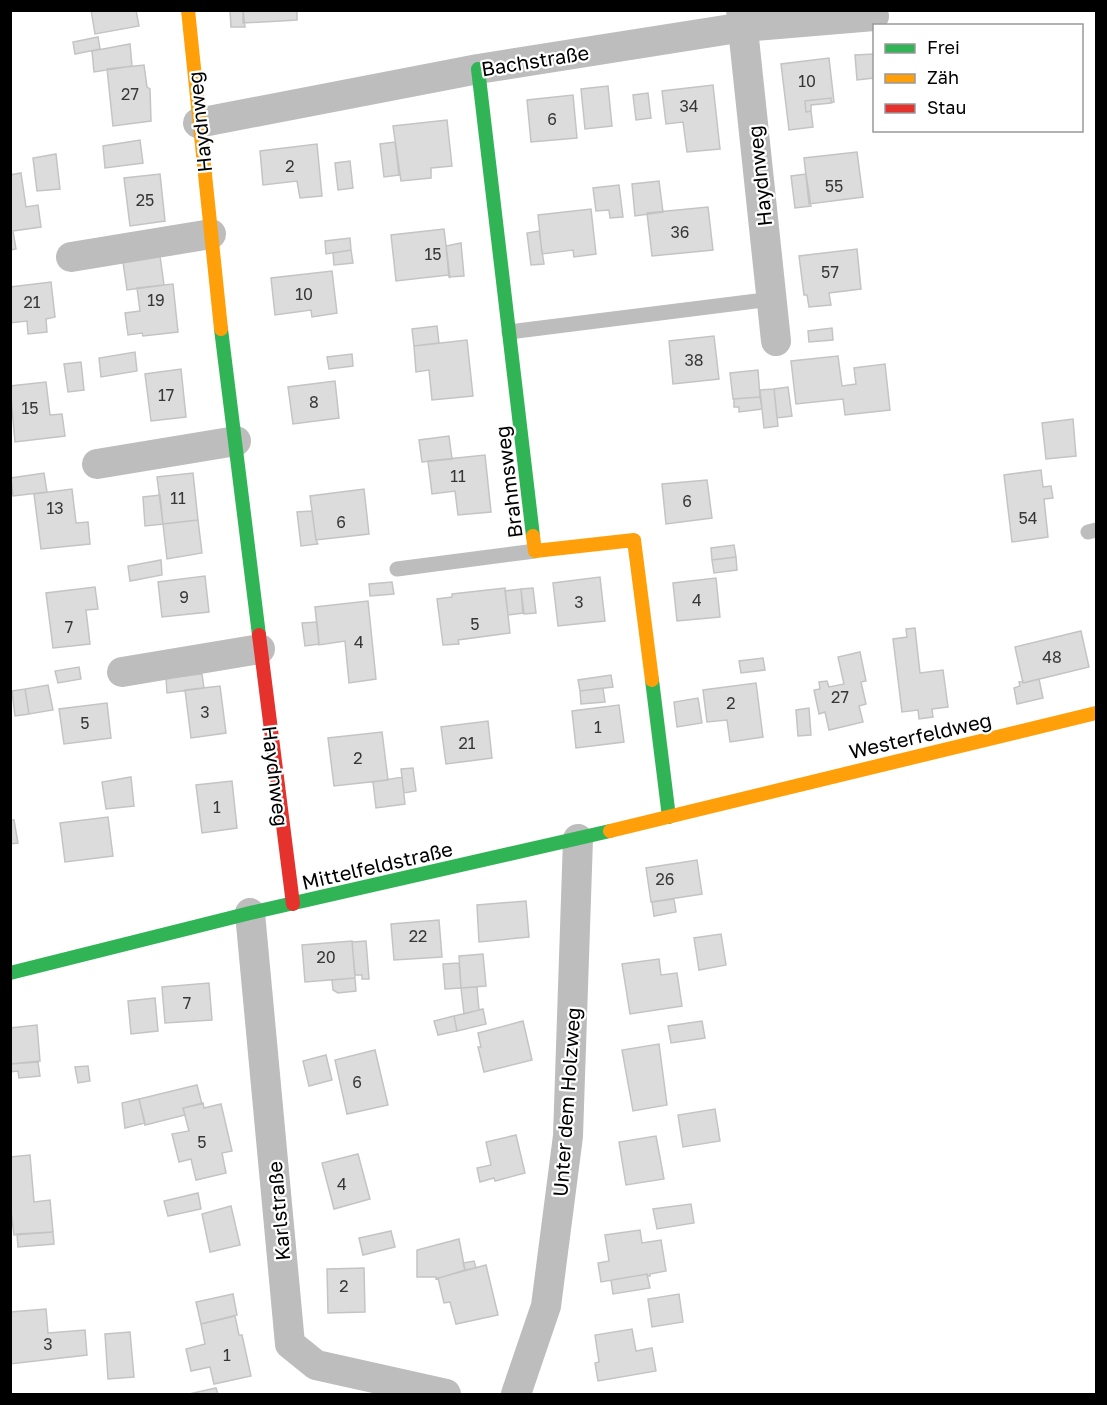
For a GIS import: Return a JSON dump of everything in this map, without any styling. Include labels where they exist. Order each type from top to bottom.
[{"type":"street","name":"Haydnweg","points":[[188,10],[211,234],[293,904]]},
{"type":"street","name":"Bachstraße","points":[[198,123],[742,19],[874,16]]},
{"type":"street","name":"Haydnweg","points":[[742,19],[776,341]]},
{"type":"street","name":"Brahmsweg","points":[[478,69],[535,551],[634,540],[669,817]]},
{"type":"street","points":[[71,257],[211,234]]},
{"type":"street","points":[[97,464],[236,441]]},
{"type":"street","points":[[122,672],[260,649]]},
{"type":"street","name":"Westerfeldweg","points":[[753,795],[1096,713]]},
{"type":"street","name":"Mittelfeldstraße","points":[[10,973],[250,913],[578,839],[753,795]]},
{"type":"street","name":"Unter dem Holzweg","points":[[516,1395],[546,1306],[568,1137],[578,839]]},
{"type":"street","name":"Karlstraße","points":[[250,913],[290,1344],[316,1365],[446,1395]]},
{"type":"lane","points":[[509,332],[772,299]]},
{"type":"lane","points":[[397,570],[535,551]]},
{"type":"building","points":[[91,10],[136,10],[139,26],[95,34]]},
{"type":"building","points":[[230,10],[243,10],[245,27],[231,27]]},
{"type":"building","points":[[243,10],[297,10],[297,20],[243,23]]},
{"type":"building","points":[[98,37],[100,49],[75,54],[73,42]]},
{"type":"building","points":[[130,44],[132,66],[94,72],[92,51]]},
{"type":"building","points":[[873,54],[873,78],[857,80],[855,55]]},
{"type":"building","points":[[829,58],[834,102],[831,103],[831,98],[805,101],[806,112],[811,111],[813,127],[789,130],[781,64]]},
{"type":"building","points":[[144,65],[147,87],[150,89],[151,121],[113,126],[107,69]]},
{"type":"building","points":[[713,85],[720,149],[687,152],[683,122],[666,124],[662,91]]},
{"type":"building","points":[[608,86],[612,126],[585,129],[581,89]]},
{"type":"building","points":[[648,93],[651,118],[636,120],[633,95]]},
{"type":"building","points":[[573,95],[577,138],[531,142],[527,100]]},
{"type":"building","points":[[831,98],[831,103],[811,105],[811,111],[806,112],[805,101]]},
{"type":"building","points":[[447,120],[452,166],[431,168],[431,178],[401,181],[393,126]]},
{"type":"building","points":[[140,140],[143,163],[105,168],[103,146]]},
{"type":"building","points":[[395,142],[399,175],[384,177],[380,144]]},
{"type":"building","points":[[317,144],[322,196],[300,198],[297,181],[263,185],[260,151]]},
{"type":"building","points":[[857,152],[863,197],[809,204],[804,158]]},
{"type":"building","points":[[56,154],[60,189],[37,191],[33,158]]},
{"type":"building","points":[[350,161],[353,188],[338,190],[335,163]]},
{"type":"building","points":[[21,173],[26,207],[38,205],[41,227],[13,231],[16,249],[10,250],[10,175]]},
{"type":"building","points":[[160,174],[165,221],[130,226],[124,178]]},
{"type":"building","points":[[806,174],[811,206],[795,208],[791,176]]},
{"type":"building","points":[[659,181],[663,212],[635,216],[632,184]]},
{"type":"building","points":[[619,185],[623,217],[610,218],[609,210],[596,211],[593,188]]},
{"type":"building","points":[[708,207],[713,250],[652,256],[647,213]]},
{"type":"building","points":[[591,209],[596,254],[574,257],[573,250],[542,254],[538,215]]},
{"type":"building","points":[[444,229],[450,278],[448,275],[396,281],[391,235]]},
{"type":"building","points":[[539,231],[544,264],[531,265],[527,233]]},
{"type":"building","points":[[350,238],[351,250],[326,254],[325,241]]},
{"type":"building","points":[[461,243],[464,276],[449,277],[446,246]]},
{"type":"building","points":[[857,249],[861,289],[829,293],[831,305],[809,307],[807,295],[804,295],[799,256]]},
{"type":"building","points":[[351,250],[353,263],[334,265],[333,253]]},
{"type":"building","points":[[160,256],[164,285],[127,290],[123,262]]},
{"type":"building","points":[[332,271],[337,313],[312,317],[311,310],[275,315],[271,278]]},
{"type":"building","points":[[51,282],[55,317],[46,319],[47,332],[28,334],[27,321],[10,323],[10,287]]},
{"type":"building","points":[[173,284],[178,332],[143,336],[142,333],[128,335],[125,313],[140,311],[137,288]]},
{"type":"building","points":[[437,326],[439,343],[414,346],[412,329]]},
{"type":"building","points":[[832,328],[833,340],[809,342],[808,331]]},
{"type":"building","points":[[714,336],[719,379],[673,384],[669,341]]},
{"type":"building","points":[[467,340],[473,396],[432,400],[429,370],[416,372],[414,346]]},
{"type":"building","points":[[135,352],[137,371],[101,377],[99,358]]},
{"type":"building","points":[[352,354],[353,366],[329,369],[327,357]]},
{"type":"building","points":[[838,356],[842,386],[856,384],[854,368],[885,364],[890,410],[845,415],[843,399],[796,404],[791,361]]},
{"type":"building","points":[[81,362],[84,390],[68,392],[64,364]]},
{"type":"building","points":[[181,369],[186,417],[151,421],[145,374]]},
{"type":"building","points":[[758,370],[760,397],[733,399],[730,373]]},
{"type":"building","points":[[335,381],[339,418],[293,424],[288,387]]},
{"type":"building","points":[[46,382],[50,415],[62,414],[65,436],[15,442],[10,386]]},
{"type":"building","points":[[788,387],[792,416],[777,418],[774,389]]},
{"type":"building","points":[[774,389],[778,426],[764,428],[760,390]]},
{"type":"building","points":[[760,397],[762,409],[739,412],[739,407],[734,407],[734,399]]},
{"type":"building","points":[[1073,419],[1076,456],[1046,459],[1042,423]]},
{"type":"building","points":[[449,436],[452,459],[422,462],[419,440]]},
{"type":"building","points":[[485,455],[491,512],[458,515],[455,491],[432,494],[428,461]]},
{"type":"building","points":[[1041,470],[1043,487],[1051,486],[1053,498],[1044,499],[1048,537],[1012,542],[1004,475]]},
{"type":"building","points":[[44,473],[47,492],[13,496],[11,478]]},
{"type":"building","points":[[193,473],[198,520],[163,524],[157,477]]},
{"type":"building","points":[[707,480],[712,518],[666,524],[662,484]]},
{"type":"building","points":[[72,489],[76,523],[88,522],[90,544],[41,549],[34,494]]},
{"type":"building","points":[[364,489],[369,534],[316,540],[310,496]]},
{"type":"building","points":[[160,495],[163,524],[145,526],[143,497]]},
{"type":"building","points":[[312,511],[318,544],[301,546],[297,512]]},
{"type":"building","points":[[198,520],[202,553],[167,559],[163,524]]},
{"type":"building","points":[[734,545],[736,557],[712,560],[711,548]]},
{"type":"building","points":[[736,557],[737,570],[714,573],[712,560]]},
{"type":"building","points":[[161,560],[162,575],[130,581],[128,566]]},
{"type":"building","points":[[205,576],[209,612],[162,617],[158,582]]},
{"type":"building","points":[[600,577],[605,621],[558,626],[553,583]]},
{"type":"building","points":[[716,578],[720,617],[677,621],[673,583]]},
{"type":"building","points":[[392,582],[394,594],[370,596],[369,584]]},
{"type":"building","points":[[95,587],[98,609],[86,610],[90,644],[53,648],[46,593]]},
{"type":"building","points":[[505,588],[510,633],[458,640],[459,644],[443,645],[437,599],[452,597],[452,594]]},
{"type":"building","points":[[533,588],[536,613],[524,614],[521,589]]},
{"type":"building","points":[[521,589],[523,613],[508,615],[505,591]]},
{"type":"building","points":[[368,601],[376,679],[349,683],[345,641],[319,645],[315,607]]},
{"type":"building","points":[[317,622],[319,644],[305,646],[302,623]]},
{"type":"building","points":[[915,628],[920,673],[943,670],[948,707],[932,709],[933,717],[919,719],[918,710],[902,712],[893,639],[907,637],[906,629]]},
{"type":"building","points":[[1081,631],[1089,667],[1023,683],[1015,647]]},
{"type":"building","points":[[860,652],[866,681],[861,682],[866,704],[859,706],[863,722],[829,730],[825,712],[819,714],[814,690],[820,689],[819,682],[827,681],[829,687],[844,684],[838,657]]},
{"type":"building","points":[[763,658],[765,670],[741,673],[739,661]]},
{"type":"building","points":[[79,667],[81,679],[58,683],[55,671]]},
{"type":"building","points":[[202,674],[204,688],[167,693],[166,678]]},
{"type":"building","points":[[611,675],[613,687],[580,691],[578,680]]},
{"type":"building","points":[[1039,679],[1043,698],[1017,704],[1014,688],[1020,686],[1019,682]]},
{"type":"building","points":[[756,683],[763,737],[730,742],[727,720],[707,722],[703,690]]},
{"type":"building","points":[[48,685],[53,710],[29,714],[25,689]]},
{"type":"building","points":[[220,686],[226,733],[191,738],[185,690]]},
{"type":"building","points":[[603,688],[605,702],[581,704],[580,691]]},
{"type":"building","points":[[25,689],[29,714],[15,716],[12,691]]},
{"type":"building","points":[[698,698],[702,723],[677,727],[674,702]]},
{"type":"building","points":[[107,703],[111,738],[64,744],[59,709]]},
{"type":"building","points":[[619,705],[624,742],[576,748],[572,711]]},
{"type":"building","points":[[809,708],[811,735],[798,736],[796,710]]},
{"type":"building","points":[[488,721],[492,758],[446,764],[441,727]]},
{"type":"building","points":[[382,732],[388,780],[334,786],[328,738]]},
{"type":"building","points":[[413,768],[416,791],[404,793],[401,769]]},
{"type":"building","points":[[131,777],[134,806],[106,809],[102,782]]},
{"type":"building","points":[[402,777],[405,804],[376,808],[373,782]]},
{"type":"building","points":[[232,781],[237,828],[202,833],[196,785]]},
{"type":"building","points":[[108,817],[113,856],[65,862],[60,823]]},
{"type":"building","points":[[10,820],[14,820],[18,843],[10,844]]},
{"type":"building","points":[[697,860],[702,894],[651,902],[646,868]]},
{"type":"building","points":[[674,899],[676,912],[654,916],[652,902]]},
{"type":"building","points":[[526,901],[529,937],[479,942],[477,905]]},
{"type":"building","points":[[439,920],[442,957],[394,960],[391,924]]},
{"type":"building","points":[[721,934],[726,965],[699,970],[694,938]]},
{"type":"building","points":[[352,941],[355,978],[305,982],[302,945]]},
{"type":"building","points":[[366,941],[369,979],[362,979],[362,975],[355,975],[352,942]]},
{"type":"building","points":[[483,954],[486,986],[461,988],[459,956]]},
{"type":"building","points":[[659,959],[661,975],[677,973],[682,1006],[630,1014],[622,964]]},
{"type":"building","points":[[459,963],[461,988],[445,989],[443,964]]},
{"type":"building","points":[[355,978],[356,991],[338,993],[333,990],[332,980]]},
{"type":"building","points":[[209,983],[212,1020],[165,1023],[162,987]]},
{"type":"building","points":[[477,987],[479,1010],[464,1014],[461,988]]},
{"type":"building","points":[[155,998],[158,1031],[131,1034],[128,1001]]},
{"type":"building","points":[[483,1009],[486,1024],[457,1031],[454,1016]]},
{"type":"building","points":[[454,1016],[457,1031],[438,1035],[434,1021]]},
{"type":"building","points":[[523,1021],[532,1060],[484,1072],[478,1047],[481,1047],[478,1033]]},
{"type":"building","points":[[702,1021],[705,1038],[671,1043],[668,1026]]},
{"type":"building","points":[[37,1025],[40,1061],[10,1064],[10,1028]]},
{"type":"building","points":[[659,1044],[667,1105],[633,1111],[622,1050]]},
{"type":"building","points":[[375,1050],[388,1105],[347,1114],[335,1060]]},
{"type":"building","points":[[326,1055],[332,1080],[309,1086],[303,1061]]},
{"type":"building","points":[[38,1062],[40,1076],[19,1078],[18,1071],[10,1072],[10,1064]]},
{"type":"building","points":[[88,1066],[90,1081],[78,1083],[75,1067]]},
{"type":"building","points":[[197,1085],[202,1104],[183,1108],[185,1115],[145,1125],[139,1099]]},
{"type":"building","points":[[139,1099],[145,1123],[125,1128],[122,1103]]},
{"type":"building","points":[[203,1103],[204,1108],[221,1104],[232,1151],[222,1153],[226,1173],[196,1180],[191,1159],[179,1162],[172,1134],[189,1131],[183,1108]]},
{"type":"building","points":[[715,1109],[720,1141],[683,1147],[678,1115]]},
{"type":"building","points":[[516,1135],[525,1173],[495,1181],[494,1178],[480,1182],[477,1168],[491,1165],[486,1142]]},
{"type":"building","points":[[656,1136],[664,1179],[626,1185],[619,1142]]},
{"type":"building","points":[[358,1154],[370,1199],[334,1209],[322,1163]]},
{"type":"building","points":[[30,1155],[34,1202],[50,1200],[53,1232],[14,1235],[10,1203],[10,1157]]},
{"type":"building","points":[[198,1193],[201,1209],[168,1216],[164,1201]]},
{"type":"building","points":[[691,1204],[694,1223],[657,1229],[653,1209]]},
{"type":"building","points":[[231,1206],[240,1245],[210,1252],[202,1214]]},
{"type":"building","points":[[640,1230],[642,1243],[661,1240],[666,1271],[650,1274],[650,1276],[647,1274],[601,1282],[598,1263],[609,1261],[605,1235]]},
{"type":"building","points":[[391,1231],[395,1247],[363,1255],[359,1238]]},
{"type":"building","points":[[53,1232],[54,1244],[18,1247],[17,1234]]},
{"type":"building","points":[[459,1239],[465,1270],[436,1279],[436,1277],[417,1277],[417,1250]]},
{"type":"building","points":[[474,1261],[476,1268],[465,1270],[463,1263]]},
{"type":"building","points":[[486,1265],[498,1315],[456,1324],[450,1302],[444,1303],[438,1278]]},
{"type":"building","points":[[364,1268],[365,1312],[328,1313],[327,1269]]},
{"type":"building","points":[[647,1274],[650,1288],[613,1294],[611,1280]]},
{"type":"building","points":[[233,1294],[237,1315],[201,1324],[196,1302]]},
{"type":"building","points":[[679,1294],[683,1322],[652,1327],[648,1299]]},
{"type":"building","points":[[46,1309],[48,1333],[85,1330],[87,1355],[10,1364],[10,1312]]},
{"type":"building","points":[[235,1316],[239,1335],[242,1335],[251,1376],[214,1384],[210,1367],[191,1371],[186,1349],[205,1344],[201,1324]]},
{"type":"building","points":[[632,1329],[636,1351],[652,1348],[656,1371],[598,1381],[595,1363],[599,1362],[595,1335]]},
{"type":"building","points":[[130,1332],[134,1377],[108,1379],[105,1334]]},
{"type":"building","points":[[216,1388],[218,1394],[189,1394]]},
{"type":"traffic: fast","points":[[478,69],[533,536]]},
{"type":"traffic: fast","points":[[221,329],[259,635]]},
{"type":"traffic: fast","points":[[652,680],[669,817]]},
{"type":"traffic: fast","points":[[10,973],[250,913],[610,831]]},
{"type":"traffic: slow","points":[[188,10],[221,329]]},
{"type":"traffic: slow","points":[[533,536],[535,551],[634,540],[652,680]]},
{"type":"traffic: slow","points":[[610,831],[1096,713]]},
{"type":"traffic: jam","points":[[259,635],[293,904]]}]
